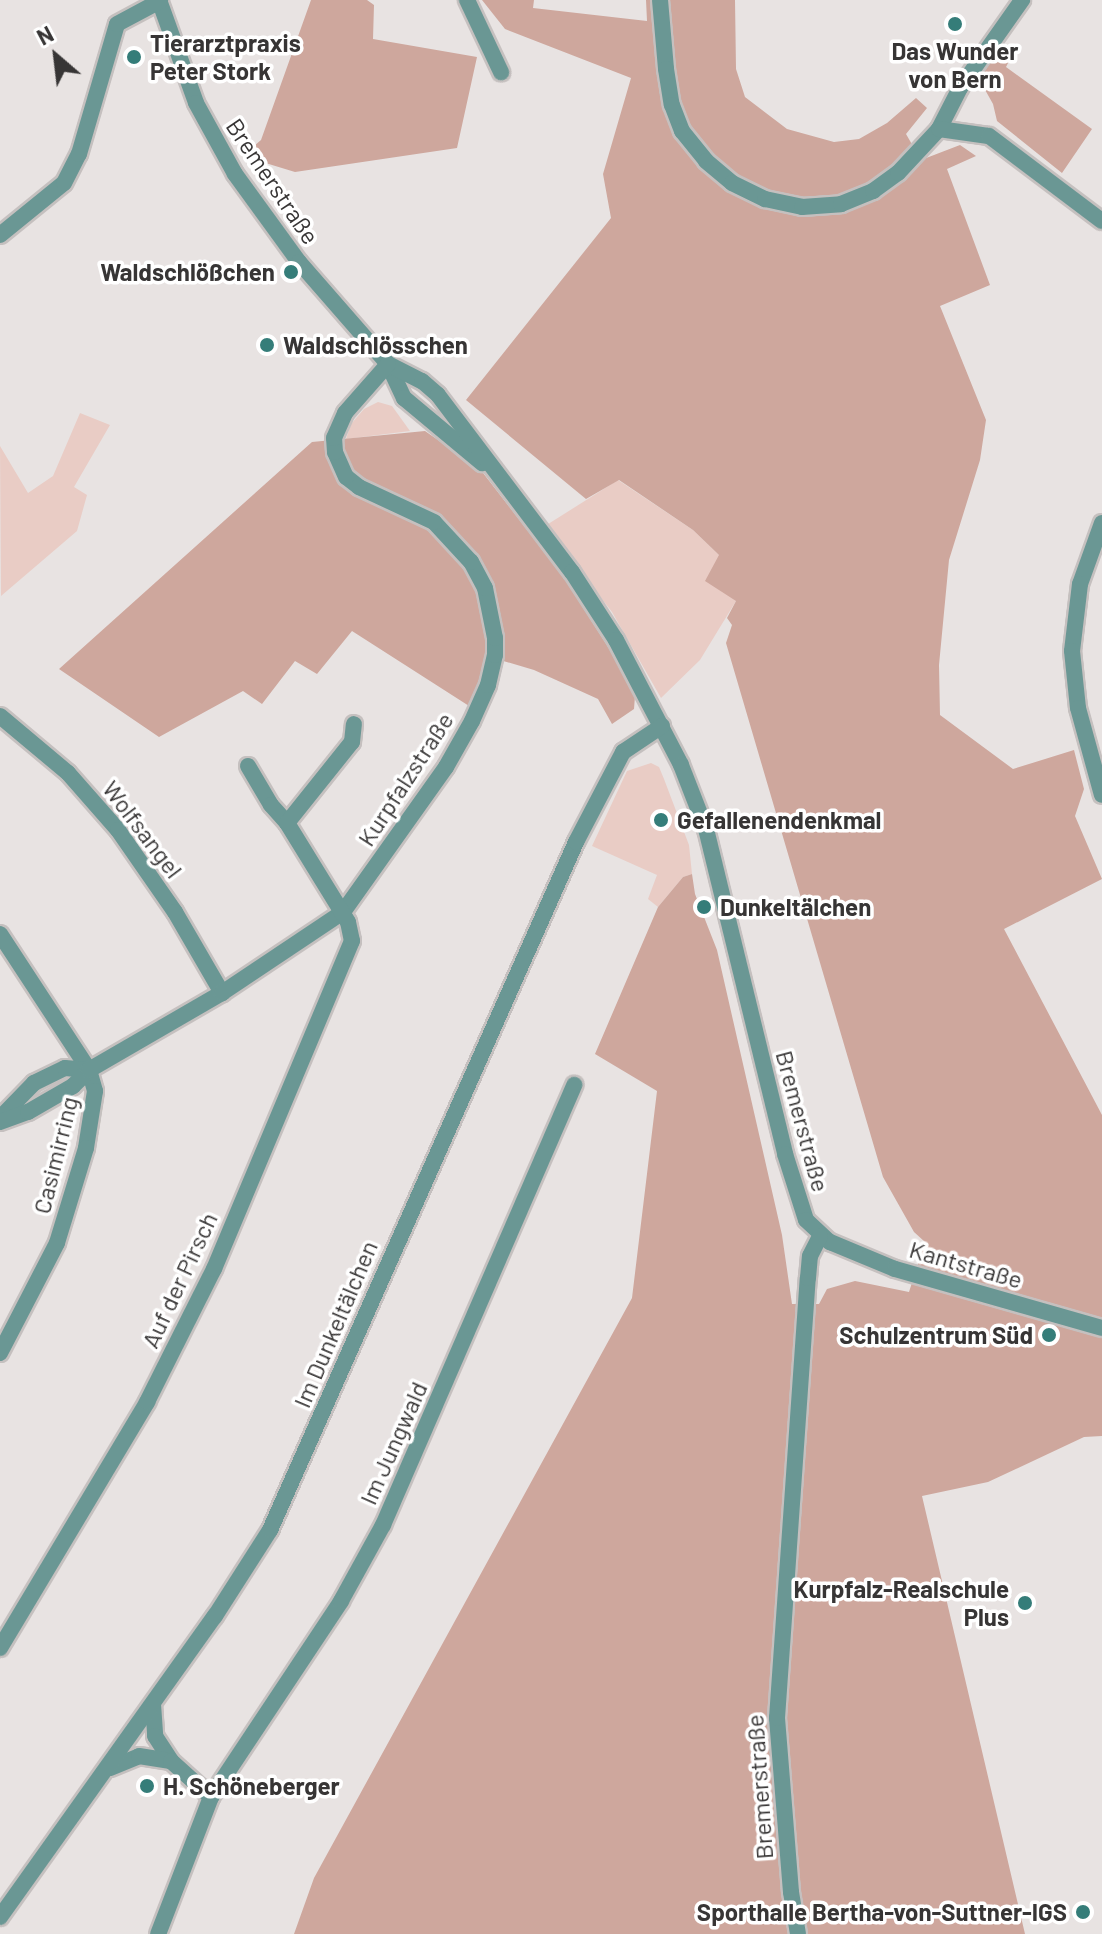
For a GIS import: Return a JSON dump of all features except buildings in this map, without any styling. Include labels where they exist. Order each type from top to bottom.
[{"type":"street","points":[[0,235],[64,183],[79,154],[117,24],[128,15],[160,0]]},
{"type":"street","name":"Bremerstraße","points":[[160,0],[186,78],[220,153],[299,262],[388,364],[404,398],[493,472]]},
{"type":"street","points":[[467,0],[501,72]]},
{"type":"street","points":[[660,0],[672,105],[682,131],[706,161],[732,183],[765,199],[802,207],[841,204],[863,195],[898,173],[939,129],[960,88],[1022,0]]},
{"type":"street","points":[[939,129],[989,136],[1102,221]]},
{"type":"street","name":"Bremerstraße","points":[[388,364],[422,381],[438,395],[493,472],[572,572],[616,640],[662,726],[701,815],[785,1154],[806,1220],[820,1236],[810,1256],[806,1290],[777,1718],[791,1892],[798,1934]]},
{"type":"street","name":"Kurpfalzstraße","points":[[0,1120],[28,1112],[62,1093],[89,1070],[222,993],[343,912],[446,767],[482,697],[495,655],[495,638],[485,588],[471,562],[434,522],[359,487],[346,477],[335,452],[334,438],[345,413],[388,364]]},
{"type":"street","points":[[1102,523],[1080,584],[1072,651],[1081,721],[1102,795]]},
{"type":"street","name":"Wolfsangel","points":[[0,716],[68,773],[118,830],[175,912],[222,993]]},
{"type":"street","points":[[287,823],[352,742],[354,724]]},
{"type":"street","name":"Im Dunkeltälchen","points":[[0,1917],[215,1616],[286,1500],[429,1167],[576,842],[623,752],[662,726]]},
{"type":"street","points":[[248,766],[343,912]]},
{"type":"street","name":"Auf der Pirsch","points":[[0,1648],[147,1402],[214,1269],[352,941],[351,928],[343,912]]},
{"type":"street","name":"Casimirring","points":[[0,934],[89,1070],[95,1091],[74,1194],[41,1280],[0,1353]]},
{"type":"street","name":"Im Jungwald","points":[[158,1934],[211,1797],[341,1601],[383,1525],[574,1085]]},
{"type":"street","name":"Kantstraße","points":[[820,1236],[895,1269],[1102,1328]]},
{"type":"street","points":[[153,1703],[155,1736],[171,1761],[211,1797]]},
{"type":"street","points":[[108,1769],[139,1756],[171,1761]]},
{"type":"shaded area","points":[[311,0],[367,0],[374,5],[373,39],[477,57],[457,148],[295,172],[242,156],[261,140]]},
{"type":"shaded area","points":[[482,0],[534,0],[533,8],[647,21],[646,0],[735,0],[736,69],[745,97],[787,129],[834,142],[859,139],[887,123],[916,98],[927,108],[906,134],[921,160],[960,145],[976,156],[947,169],[990,285],[940,306],[986,420],[980,460],[949,560],[939,665],[940,715],[1013,769],[1074,750],[1084,789],[1075,816],[1102,879],[1004,929],[1102,1115],[1102,1436],[1084,1437],[988,1482],[922,1496],[1025,1934],[294,1934],[314,1878],[632,1298],[657,1091],[595,1054],[658,907],[683,877],[692,874],[695,894],[717,950],[782,1235],[792,1304],[819,1304],[827,1289],[855,1281],[909,1292],[925,1242],[914,1232],[883,1177],[726,643],[732,625],[727,618],[736,601],[705,581],[719,555],[693,530],[619,480],[586,499],[466,400],[611,218],[603,174],[631,78],[505,29]]},
{"type":"shaded area","points":[[998,48],[1011,57],[1006,67],[1092,129],[1062,173],[997,121],[993,104],[979,79]]},
{"type":"shaded area","points":[[378,402],[392,406],[410,431],[346,439],[351,424],[364,409]]},
{"type":"shaded area","points":[[80,413],[110,425],[74,487],[87,495],[77,531],[1,596],[0,446],[28,493],[53,476]]},
{"type":"shaded area","points":[[425,431],[480,469],[563,576],[617,661],[635,696],[634,709],[612,724],[598,699],[534,670],[500,660],[480,713],[352,631],[317,674],[295,661],[262,704],[243,691],[159,737],[59,669],[312,442]]},
{"type":"shaded area","points":[[618,480],[693,530],[719,555],[736,601],[700,660],[661,698],[612,612],[545,526]]},
{"type":"shaded area","points":[[651,763],[659,767],[689,845],[692,874],[683,877],[658,907],[648,899],[657,875],[592,846],[627,771]]},
{"type":"place","name":"Das Wunder von Bern","points":[[955,24]]},
{"type":"place","name":"Tierarztpraxis Peter Stork","points":[[134,57]]},
{"type":"place","name":"Waldschlößchen","points":[[291,272]]},
{"type":"place","name":"Waldschlösschen","points":[[267,345]]},
{"type":"place","name":"Gefallenendenkmal","points":[[661,820]]},
{"type":"place","name":"Dunkeltälchen","points":[[704,907]]},
{"type":"place","name":"Schulzentrum Süd","points":[[1049,1335]]},
{"type":"place","name":"Kurpfalz-Realschule Plus","points":[[1025,1603]]},
{"type":"place","name":"H. Schöneberger","points":[[147,1786]]},
{"type":"place","name":"Sporthalle Bertha-von-Suttner-IGS","points":[[1083,1912]]}]
